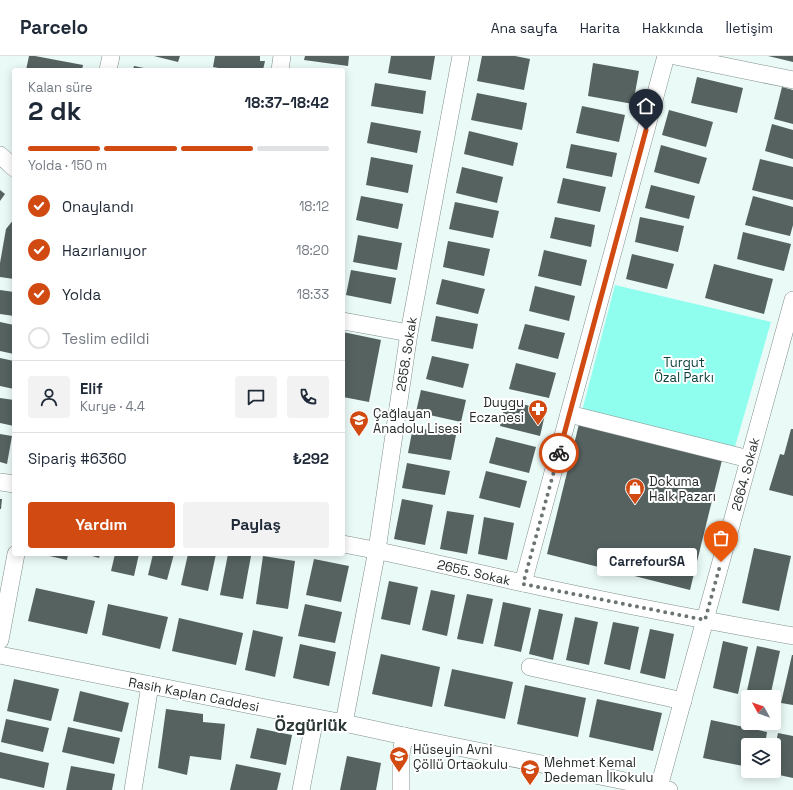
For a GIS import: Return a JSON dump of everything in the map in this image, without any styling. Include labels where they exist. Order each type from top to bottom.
[{"type":"street","points":[[108,68],[111,56]]},
{"type":"street","points":[[280,68],[282,56]]},
{"type":"street","name":"2658. Sokak","points":[[344,723],[377,550],[409,333],[461,56]]},
{"type":"street","points":[[523,584],[666,56]]},
{"type":"street","points":[[675,56],[793,80]]},
{"type":"street","points":[[0,155],[12,166]]},
{"type":"street","name":"2664. Sokak","points":[[664,789],[683,701],[793,300]]},
{"type":"street","points":[[345,321],[409,333]]},
{"type":"street","points":[[569,414],[749,459]]},
{"type":"street","points":[[0,482],[12,484]]},
{"type":"street","name":"2655. Sokak","points":[[345,544],[377,550],[523,584],[793,636]]},
{"type":"street","points":[[0,640],[16,556]]},
{"type":"street","name":"Rasih Kaplan Caddesi","points":[[0,655],[344,723],[634,786],[664,789]]},
{"type":"street","points":[[530,667],[683,701]]},
{"type":"street","points":[[133,790],[150,685]]},
{"type":"street","points":[[301,790],[315,718]]},
{"type":"street","points":[[401,790],[400,755],[404,736]]},
{"type":"green space","name":"Turgut Özal Parkı","points":[[615,285],[771,322],[734,450],[582,411]]},
{"type":"building","points":[[29,56],[83,65],[82,68],[26,68]]},
{"type":"building","points":[[154,56],[180,56],[178,62]]},
{"type":"building","points":[[215,56],[260,56],[260,61],[265,61],[263,68],[213,67]]},
{"type":"building","points":[[305,56],[349,56],[348,66],[304,60]]},
{"type":"building","points":[[391,56],[435,56],[431,80],[388,73]]},
{"type":"building","points":[[482,56],[515,56],[530,59],[524,90],[477,81]]},
{"type":"building","points":[[768,56],[793,56],[793,62]]},
{"type":"building","points":[[593,63],[639,71],[633,104],[588,96]]},
{"type":"building","points":[[134,66],[144,68],[134,68]]},
{"type":"building","points":[[697,77],[743,88],[737,113],[691,103]]},
{"type":"building","points":[[375,83],[426,91],[423,114],[371,106]]},
{"type":"building","points":[[782,87],[793,90],[793,124],[774,119]]},
{"type":"building","points":[[477,93],[527,103],[522,130],[471,120]]},
{"type":"building","points":[[582,106],[625,115],[619,142],[576,133]]},
{"type":"building","points":[[669,110],[713,122],[706,147],[662,135]]},
{"type":"building","points":[[371,122],[421,131],[417,153],[367,143]]},
{"type":"building","points":[[772,124],[793,130],[793,159],[765,151]]},
{"type":"building","points":[[469,131],[518,143],[513,166],[464,154]]},
{"type":"building","points":[[571,144],[617,153],[612,177],[566,168]]},
{"type":"building","points":[[661,145],[707,158],[699,184],[654,172]]},
{"type":"building","points":[[371,157],[413,165],[408,193],[366,185]]},
{"type":"building","points":[[760,159],[793,167],[793,200],[752,190]]},
{"type":"building","points":[[462,167],[503,177],[497,203],[456,193]]},
{"type":"building","points":[[563,178],[606,187],[600,212],[557,203]]},
{"type":"building","points":[[651,185],[695,196],[689,219],[645,208]]},
{"type":"building","points":[[0,190],[5,194],[0,201]]},
{"type":"building","points":[[361,196],[403,204],[398,229],[356,220]]},
{"type":"building","points":[[753,196],[793,207],[793,225],[790,236],[745,225]]},
{"type":"building","points":[[455,202],[499,211],[493,238],[449,229]]},
{"type":"building","points":[[555,217],[595,225],[591,247],[550,238]]},
{"type":"building","points":[[640,217],[684,226],[678,252],[635,242]]},
{"type":"building","points":[[12,222],[12,279],[0,277],[0,263],[6,229]]},
{"type":"building","points":[[743,232],[791,244],[784,271],[737,259]]},
{"type":"building","points":[[358,235],[402,243],[397,270],[353,262]]},
{"type":"building","points":[[448,241],[490,249],[484,276],[443,267]]},
{"type":"building","points":[[544,250],[587,260],[581,286],[538,276]]},
{"type":"building","points":[[632,254],[674,264],[667,289],[626,279]]},
{"type":"building","points":[[714,264],[773,279],[764,314],[705,298]]},
{"type":"building","points":[[351,270],[396,278],[391,304],[346,295]]},
{"type":"building","points":[[442,279],[485,289],[478,314],[436,304]]},
{"type":"building","points":[[535,286],[575,296],[569,321],[529,311]]},
{"type":"building","points":[[0,290],[12,292],[12,316],[0,314]]},
{"type":"building","points":[[436,316],[478,324],[473,349],[431,341]]},
{"type":"building","points":[[0,322],[12,325],[12,354],[0,351]]},
{"type":"building","points":[[525,324],[565,333],[558,359],[518,349]]},
{"type":"building","points":[[345,332],[381,340],[369,402],[345,397]]},
{"type":"building","points":[[432,356],[469,364],[463,388],[426,379]]},
{"type":"building","points":[[0,358],[12,361],[12,389],[0,386]]},
{"type":"building","points":[[516,363],[556,373],[549,398],[509,389]]},
{"type":"building","points":[[421,390],[466,400],[461,422],[416,412]]},
{"type":"building","points":[[0,398],[12,400],[12,426],[0,423]]},
{"type":"building","points":[[506,400],[546,410],[540,436],[500,426]]},
{"type":"building","name":"Dokuma Halk Pazarı","points":[[579,424],[723,456],[690,590],[547,554]]},
{"type":"building","points":[[413,427],[456,435],[451,460],[408,453]]},
{"type":"building","points":[[791,429],[793,429],[793,496],[769,490],[780,454],[784,455]]},
{"type":"building","points":[[0,434],[12,436],[7,464],[0,462]]},
{"type":"building","points":[[496,437],[536,447],[529,473],[489,463]]},
{"type":"building","points":[[407,463],[450,471],[445,495],[402,488]]},
{"type":"building","points":[[486,471],[527,481],[520,508],[479,498]]},
{"type":"building","points":[[0,499],[2,499],[1,509],[0,509]]},
{"type":"building","points":[[402,499],[433,505],[425,545],[394,539]]},
{"type":"building","points":[[447,511],[474,515],[467,554],[440,549]]},
{"type":"building","points":[[484,517],[514,523],[507,560],[478,554]]},
{"type":"building","points":[[754,548],[791,556],[779,611],[742,603]]},
{"type":"building","points":[[50,556],[68,556],[67,560]]},
{"type":"building","points":[[115,556],[139,556],[134,576],[111,571]]},
{"type":"building","points":[[153,556],[173,556],[167,580],[148,575]]},
{"type":"building","points":[[188,556],[216,556],[208,591],[181,585]]},
{"type":"building","points":[[228,556],[251,556],[243,599],[220,595]]},
{"type":"building","points":[[263,556],[295,561],[288,609],[256,604]]},
{"type":"building","points":[[314,559],[349,566],[341,602],[306,595]]},
{"type":"building","points":[[389,581],[418,587],[410,625],[381,619]]},
{"type":"building","points":[[36,588],[95,601],[87,634],[28,621]]},
{"type":"building","points":[[431,590],[455,595],[447,636],[422,630]]},
{"type":"building","points":[[467,594],[493,599],[483,644],[457,639]]},
{"type":"building","points":[[503,602],[531,608],[521,652],[494,646]]},
{"type":"building","points":[[108,604],[168,617],[160,649],[102,635]]},
{"type":"building","points":[[305,604],[342,612],[335,643],[298,636]]},
{"type":"building","points":[[539,609],[563,614],[553,660],[529,654]]},
{"type":"building","points":[[575,617],[598,622],[589,665],[566,660]]},
{"type":"building","points":[[179,618],[243,633],[236,665],[172,651]]},
{"type":"building","points":[[613,622],[639,627],[630,670],[604,664]]},
{"type":"building","points":[[650,629],[674,634],[665,679],[640,673]]},
{"type":"building","points":[[253,630],[283,637],[275,677],[245,670]]},
{"type":"building","points":[[723,641],[748,647],[738,694],[713,688]]},
{"type":"building","points":[[300,644],[336,652],[329,686],[293,678]]},
{"type":"building","points":[[757,646],[780,651],[772,690],[747,690]]},
{"type":"building","points":[[381,654],[440,667],[432,707],[372,694]]},
{"type":"building","points":[[792,655],[793,655],[793,705],[781,703]]},
{"type":"building","points":[[452,669],[513,682],[505,719],[444,706]]},
{"type":"building","points":[[14,679],[59,689],[51,721],[7,711]]},
{"type":"building","points":[[525,685],[586,698],[578,737],[517,724]]},
{"type":"building","points":[[80,691],[129,703],[122,732],[73,721]]},
{"type":"building","points":[[597,699],[662,713],[653,751],[589,737]]},
{"type":"building","points":[[166,709],[203,714],[203,722],[225,724],[221,760],[190,756],[187,775],[158,768]]},
{"type":"building","points":[[6,719],[49,728],[43,752],[1,742]]},
{"type":"building","points":[[711,720],[741,726],[741,730],[758,730],[767,732],[766,738],[741,738],[741,766],[703,758]]},
{"type":"building","points":[[68,727],[120,738],[114,764],[62,752]]},
{"type":"building","points":[[257,728],[292,735],[286,765],[250,758]]},
{"type":"building","points":[[778,733],[793,736],[793,778],[781,775],[781,738],[777,738]]},
{"type":"building","points":[[0,752],[49,763],[44,788],[0,778]]},
{"type":"building","points":[[347,756],[381,763],[376,790],[340,790]]},
{"type":"building","points":[[236,764],[281,773],[277,790],[230,790]]},
{"type":"building","points":[[71,766],[115,774],[112,790],[66,790]]},
{"type":"way so far","points":[[559,453],[523,584],[705,620],[721,562]]},
{"type":"place","name":"Duygu Eczanesi","points":[[538,426]]},
{"type":"place","name":"Çağlayan Anadolu Lisesi","points":[[359,437]]},
{"type":"place","name":"Dokuma Halk Pazarı","points":[[635,505]]},
{"type":"place","name":"CarrefourSA","points":[[721,562]]},
{"type":"place","name":"Hüseyin Avni Çöllü Ortaokulu","points":[[399,773]]},
{"type":"place","name":"Mehmet Kemal Dedeman İlkokulu","points":[[530,786]]},
{"type":"district","name":"Özgürlük","points":[[311,725]]},
{"type":"route","points":[[559,453],[646,130]]}]
